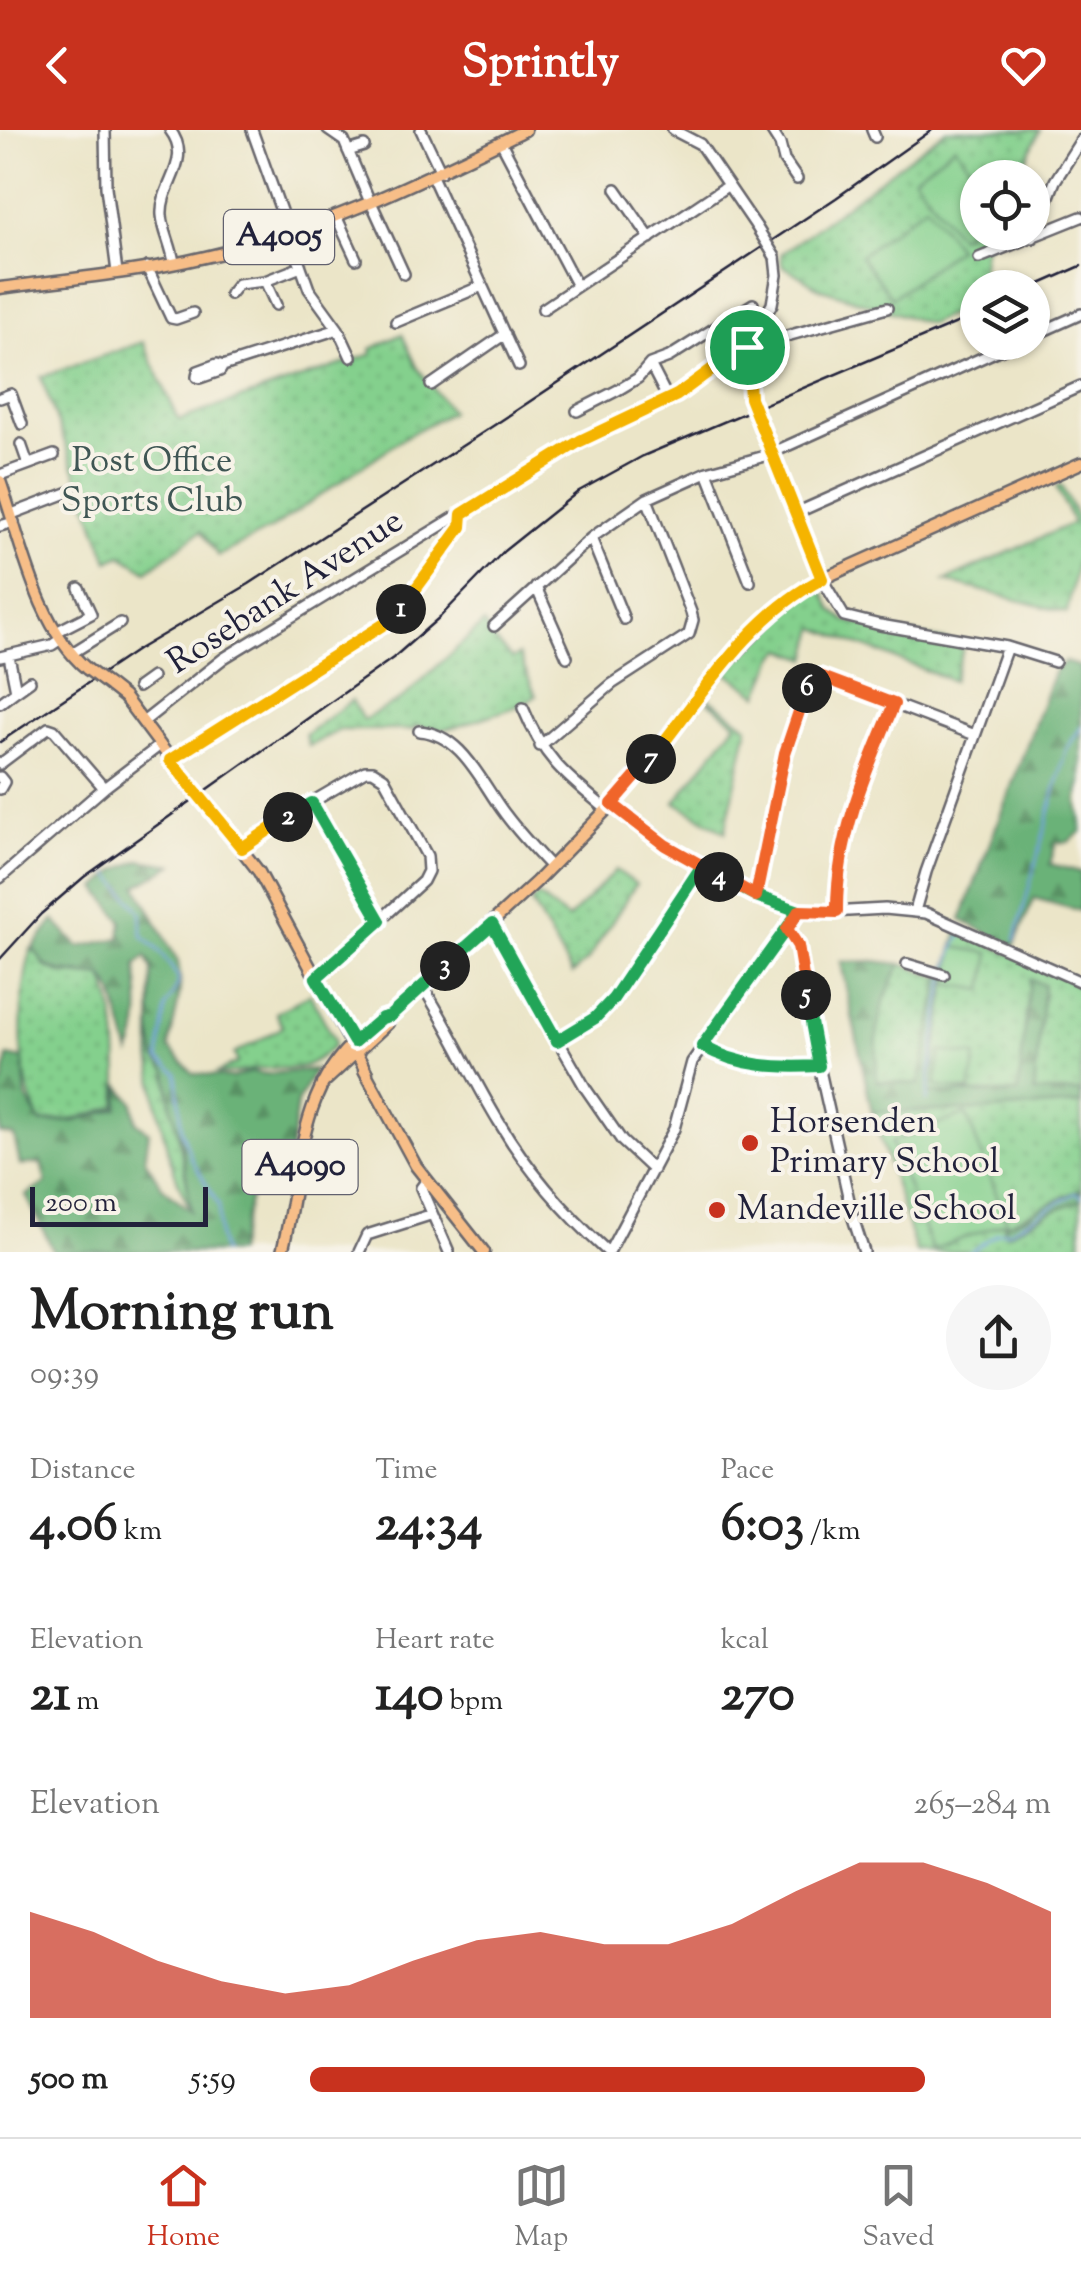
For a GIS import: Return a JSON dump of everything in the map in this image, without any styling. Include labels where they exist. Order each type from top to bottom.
[{"type":"main road","name":"A4005","points":[[0,288],[174,263],[288,234],[436,174],[525,130]]},
{"type":"main road","name":"A4090","points":[[282,1252],[306,1120],[322,1084],[609,807],[750,637],[792,597],[822,579],[1081,464]]},
{"type":"main road","points":[[0,478],[44,609],[59,636],[87,669],[110,686],[130,692],[143,722],[170,760],[242,848],[300,943],[424,1184],[484,1252]]},
{"type":"street","points":[[105,130],[106,187],[117,272]]},
{"type":"street","points":[[170,130],[179,145],[179,160],[164,196],[162,214],[174,263]]},
{"type":"street","points":[[252,130],[316,302],[338,329],[351,357]]},
{"type":"street","points":[[328,130],[344,141],[404,274]]},
{"type":"street","points":[[422,130],[482,286],[520,366]]},
{"type":"street","points":[[674,130],[700,144],[775,256],[777,275],[772,304],[747,347],[750,398],[836,607],[848,619],[1007,647],[1055,662]]},
{"type":"street","points":[[772,130],[784,160],[797,178]]},
{"type":"street","points":[[1050,194],[1081,140]]},
{"type":"street","points":[[501,142],[577,286]]},
{"type":"street","points":[[348,150],[364,146]]},
{"type":"street","points":[[543,308],[724,188]]},
{"type":"street","points":[[616,189],[650,238]]},
{"type":"street","points":[[336,216],[356,259]]},
{"type":"street","points":[[1050,231],[1081,217]]},
{"type":"street","points":[[979,258],[1001,250]]},
{"type":"street","points":[[230,294],[238,284],[265,280],[301,267]]},
{"type":"street","points":[[147,268],[171,318],[193,313]]},
{"type":"street","points":[[265,280],[276,306]]},
{"type":"street","points":[[396,322],[482,286]]},
{"type":"street","points":[[577,411],[638,378],[650,364],[669,357],[753,304]]},
{"type":"street","points":[[747,347],[887,308]]},
{"type":"street","points":[[1050,328],[1081,314]]},
{"type":"street","points":[[223,366],[338,329]]},
{"type":"street","points":[[431,386],[505,334]]},
{"type":"street","name":"Rosebank Avenue","points":[[143,722],[224,658],[580,441],[668,399],[747,347]]},
{"type":"street","points":[[494,626],[591,538],[647,499],[707,472],[773,452],[977,360]]},
{"type":"street","points":[[650,364],[668,399]]},
{"type":"street","points":[[796,512],[1081,386]]},
{"type":"street","points":[[0,398],[11,394],[22,424]]},
{"type":"street","points":[[21,444],[28,464]]},
{"type":"street","points":[[0,478],[54,454]]},
{"type":"street","points":[[707,472],[750,582]]},
{"type":"street","points":[[0,526],[72,492]]},
{"type":"street","points":[[540,746],[590,702],[689,634],[691,612],[647,499]]},
{"type":"street","points":[[170,760],[394,616],[461,527],[462,514]]},
{"type":"street","points":[[591,538],[624,619]]},
{"type":"street","points":[[536,587],[568,657]]},
{"type":"street","points":[[16,691],[4,657],[52,646],[59,636],[90,614],[78,588]]},
{"type":"street","points":[[72,653],[120,623]]},
{"type":"street","points":[[915,911],[1007,647]]},
{"type":"street","points":[[756,896],[785,753],[814,676],[976,735]]},
{"type":"street","points":[[130,692],[152,677]]},
{"type":"street","points":[[0,703],[30,681]]},
{"type":"street","points":[[837,912],[842,855],[853,810],[894,704]]},
{"type":"street","points":[[523,708],[540,746],[564,774],[701,867],[756,896],[799,911],[885,909],[936,916],[1081,982]]},
{"type":"street","points":[[0,764],[48,728],[54,730],[104,788]]},
{"type":"street","points":[[419,730],[453,743],[512,824],[551,867]]},
{"type":"street","points":[[0,878],[104,788],[160,746]]},
{"type":"street","points":[[242,848],[266,829],[364,771],[384,778],[426,856],[426,876],[316,978]]},
{"type":"street","points":[[0,776],[4,782],[0,788]]},
{"type":"street","points":[[312,803],[380,921]]},
{"type":"street","points":[[557,1041],[595,1018],[613,999],[701,867]]},
{"type":"street","points":[[423,986],[487,1102],[532,1171],[570,1216],[608,1252],[674,1128],[689,1068],[799,911]]},
{"type":"street","points":[[492,924],[557,1041],[614,1130],[652,1170]]},
{"type":"street","points":[[787,929],[798,946],[819,1066],[864,1252]]},
{"type":"street","points":[[907,964],[944,975]]},
{"type":"street","points":[[702,1046],[732,1060],[762,1067],[819,1066]]},
{"type":"street","points":[[424,1184],[430,1214],[449,1252]]},
{"type":"street","points":[[359,1252],[367,1235],[430,1214]]},
{"type":"green space","points":[[946,130],[1040,130],[1026,160],[960,160],[960,250],[984,250],[981,270],[960,270],[960,310],[929,324],[819,288],[782,265],[781,254]]},
{"type":"green space","points":[[955,146],[965,160],[960,160],[959,237],[914,177]]},
{"type":"green space","points":[[926,205],[958,248],[892,298],[860,256]]},
{"type":"green space","name":"Post Office Sports Club","points":[[402,334],[417,367],[451,412],[405,437],[273,528],[218,556],[201,531],[147,571],[121,555],[108,561],[41,377],[143,342],[179,420],[372,354],[371,349]]},
{"type":"green space","points":[[1061,485],[1081,520],[1081,542],[1067,613],[945,581],[1073,523],[1056,487]]},
{"type":"green space","points":[[813,589],[822,589],[832,610],[846,621],[959,643],[958,647],[963,648],[953,681],[816,628],[808,659],[783,649],[775,657],[759,695],[726,672],[781,613]]},
{"type":"green space","points":[[484,623],[512,659],[519,655],[536,696],[525,704],[439,730],[417,726],[412,730],[340,730],[309,746],[305,735],[352,700],[363,720],[403,698]]},
{"type":"green space","points":[[1065,662],[1081,667],[1081,832],[1068,842],[1056,843],[1050,864],[1081,872],[1081,911],[1034,898],[1014,946],[961,920],[1055,670]]},
{"type":"green space","points":[[709,698],[748,727],[725,832],[675,802],[736,723]]},
{"type":"green space","points":[[140,860],[173,865],[137,886],[178,962],[179,994],[169,1048],[193,1073],[231,1078],[251,1072],[315,1069],[297,1103],[289,1163],[259,1160],[237,1252],[54,1252],[26,1195],[46,1183],[41,1163],[20,1165],[14,1136],[0,1133],[0,1084],[8,1056],[23,1059],[26,1097],[41,1123],[76,1121],[118,1108],[120,1086],[133,1102],[136,1122],[149,1132],[145,1160],[162,1187],[191,1211],[167,1072],[156,1059],[151,1030],[152,970],[146,956],[136,965],[139,1022],[130,1054],[113,991],[103,976],[59,971],[45,965],[33,948],[54,920],[79,947],[120,938],[122,921],[97,888],[117,870]]},
{"type":"green space","points":[[616,870],[636,884],[588,960],[572,974],[531,902],[538,896],[568,919]]},
{"type":"green space","points":[[958,931],[1081,985],[1081,1252],[916,1252],[872,1112],[841,962],[901,964],[944,979]]},
{"type":"green space","points":[[954,947],[990,953],[984,990],[948,984]]},
{"type":"green space","points":[[31,949],[44,966],[60,973],[102,977],[115,1021],[117,1106],[75,1119],[41,1122],[27,1082],[21,1037],[23,991]]},
{"type":"green space","points":[[841,962],[901,964],[879,1020],[877,1081],[919,1084],[941,975],[948,976],[929,1093],[1018,1093],[1030,979],[1044,985],[1034,1092],[1081,1092],[1081,1104],[872,1112]]},
{"type":"green space","points":[[310,994],[334,1046],[302,1067],[217,1073],[238,1062],[234,1054],[283,1027],[276,1013]]},
{"type":"green space","points":[[151,1030],[156,1059],[167,1072],[192,1212],[174,1171],[161,1123]]},
{"type":"green space","points":[[941,1051],[976,1056],[970,1091],[935,1086]]},
{"type":"green space","points":[[966,1114],[1007,1222],[932,1250],[891,1142]]},
{"type":"green space","points":[[1081,1189],[1081,1200],[1008,1234],[1004,1229],[1005,1225]]},
{"type":"waterway","points":[[1015,940],[1066,750],[1081,727]]},
{"type":"waterway","points":[[109,873],[141,912],[142,935],[178,977],[178,985],[166,1006],[159,1060],[177,1073],[182,1131],[191,1158],[219,1206],[223,1252]]},
{"type":"waterway","points":[[927,1101],[943,988],[962,934]]},
{"type":"waterway","points":[[970,1252],[1076,1193],[1081,1196]]},
{"type":"railway","points":[[0,742],[137,650],[249,584],[496,424],[932,130]]},
{"type":"railway","points":[[1050,280],[1081,266]]},
{"type":"railway","points":[[0,959],[41,914],[84,877],[393,658],[441,616],[504,551],[579,491],[643,456],[960,322]]},
{"type":"place","name":"Horsenden Primary School","points":[[750,1143]]},
{"type":"place","name":"Mandeville School","points":[[717,1210]]},
{"type":"route","points":[[747,347],[677,395],[580,441],[462,514],[461,527],[386,623],[170,760],[242,848],[266,829],[312,803],[380,921],[316,978],[354,1042],[382,1018],[390,1016],[492,924],[557,1041],[604,1010],[701,867],[727,882],[756,896],[799,911],[702,1046],[732,1060],[762,1067],[819,1066],[798,946],[787,929],[799,911],[837,912],[842,855],[853,810],[894,704],[817,675],[812,678],[785,753],[756,896],[665,845],[612,804],[750,637],[792,597],[822,579],[748,392],[747,347]]}]
